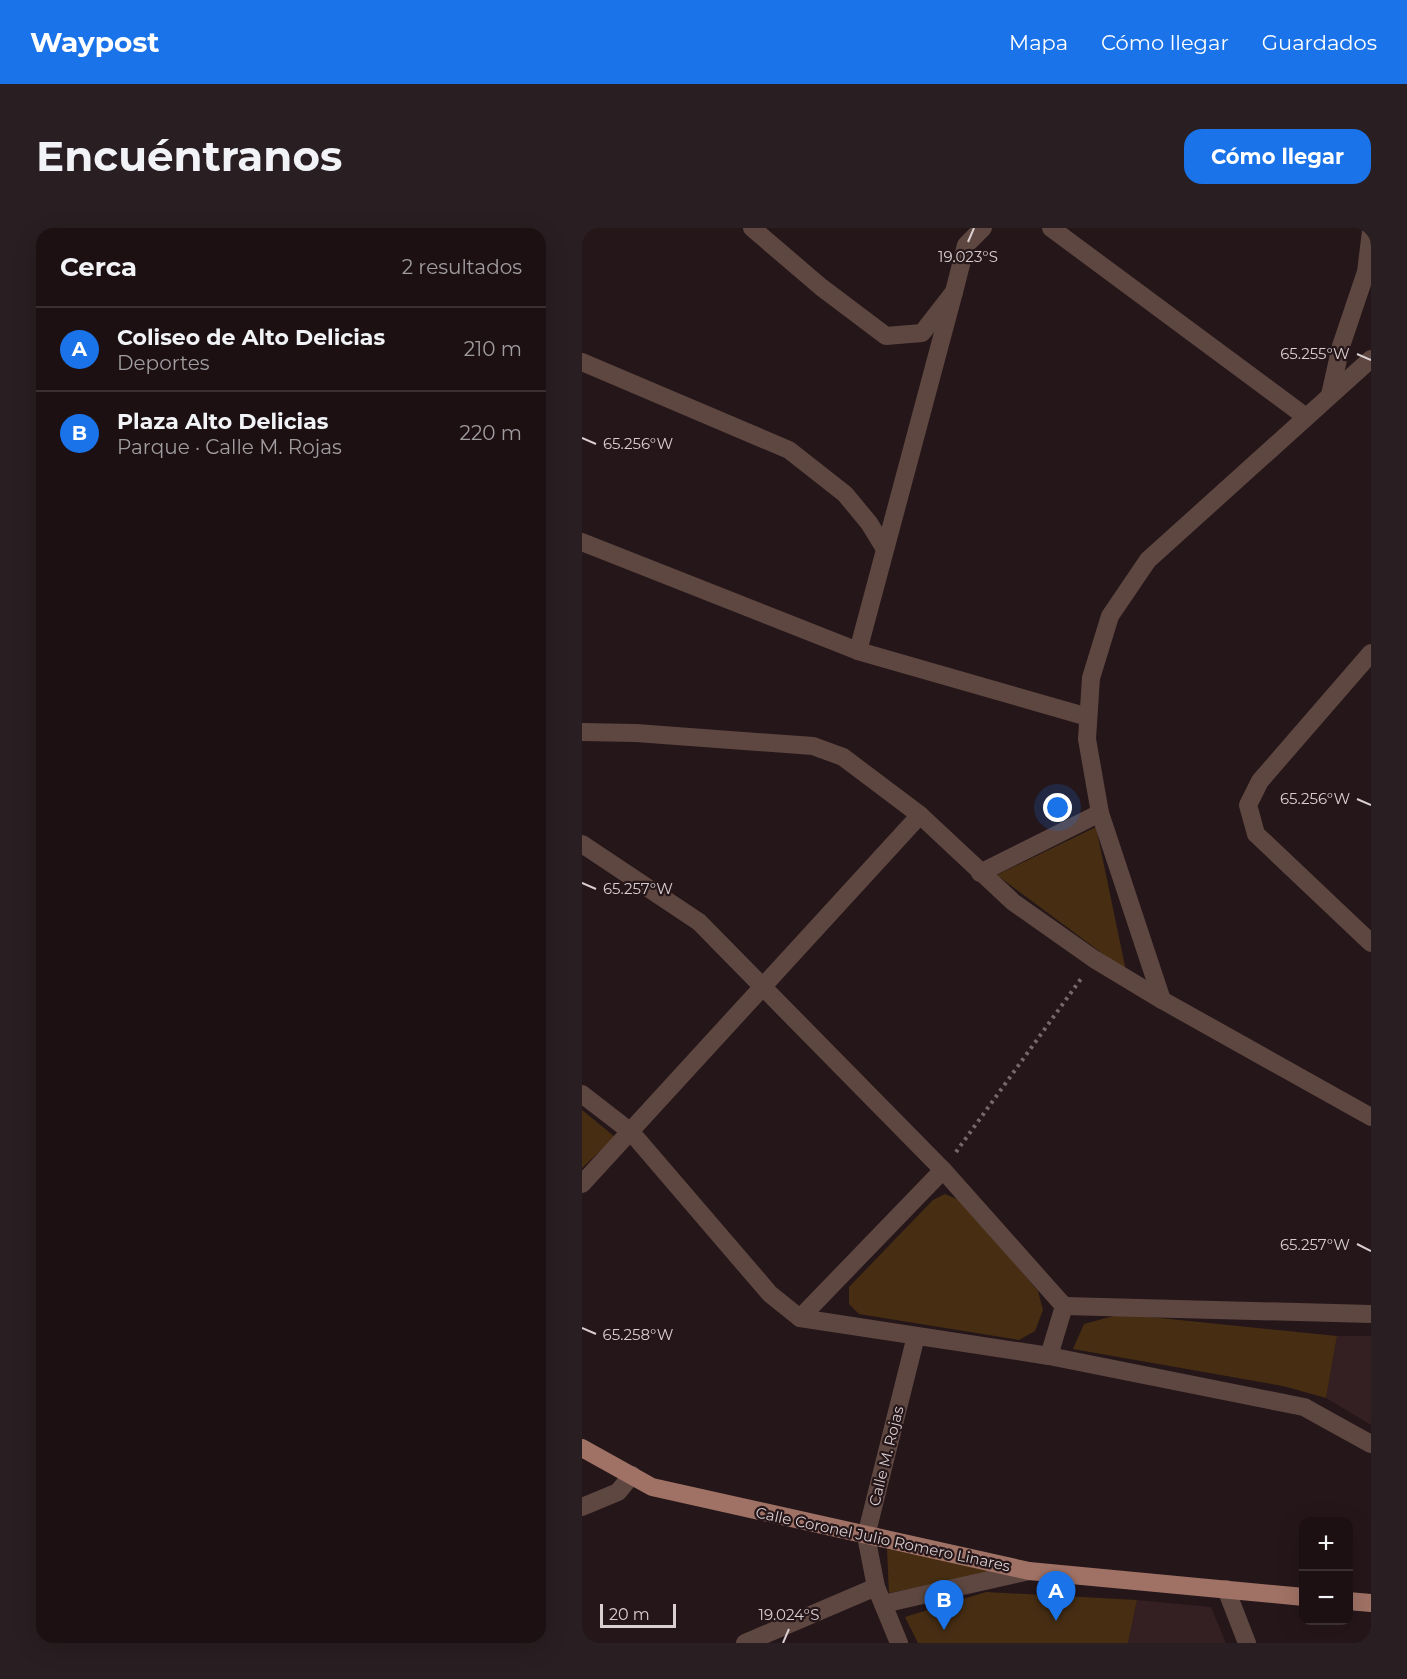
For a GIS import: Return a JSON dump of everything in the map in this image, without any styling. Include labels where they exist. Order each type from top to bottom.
[{"type":"main road","name":"Calle Coronel Julio Romero Linares","points":[[582,1448],[652,1487],[1029,1571],[1299,1596]]},
{"type":"main road","points":[[1353,1601],[1371,1603]]},
{"type":"street","points":[[752,228],[821,288],[886,336],[922,333],[954,292]]},
{"type":"street","points":[[858,651],[966,245],[983,228]]},
{"type":"street","points":[[1051,228],[1306,417]]},
{"type":"street","points":[[1330,395],[1341,346],[1366,272],[1371,231]]},
{"type":"street","points":[[1162,1000],[1100,813],[1087,739],[1090,678],[1110,616],[1148,560],[1371,358]]},
{"type":"street","points":[[582,362],[789,450],[846,495],[869,523],[885,549]]},
{"type":"street","points":[[584,549],[858,651],[1088,717]]},
{"type":"street","points":[[1371,653],[1260,782],[1248,805],[1257,834],[1371,943]]},
{"type":"street","points":[[582,732],[636,733],[813,746],[843,757],[920,815],[1013,902],[1094,960],[1371,1117]]},
{"type":"street","points":[[980,873],[1100,813]]},
{"type":"street","points":[[582,1184],[920,815]]},
{"type":"street","points":[[582,844],[699,922],[943,1170],[1064,1306],[1371,1314]]},
{"type":"street","points":[[582,1094],[631,1132],[770,1294],[800,1318],[1049,1356],[1304,1407],[1371,1444]]},
{"type":"street","points":[[800,1318],[943,1170]]},
{"type":"street","points":[[1049,1356],[1064,1306]]},
{"type":"street","name":"Calle M. Rojas","points":[[899,1643],[876,1587],[866,1536],[916,1336]]},
{"type":"street","points":[[582,1506],[618,1492],[632,1475]]},
{"type":"street","points":[[883,1604],[1029,1571]]},
{"type":"street","points":[[745,1643],[876,1587]]},
{"type":"street","points":[[1226,1589],[1247,1643]]},
{"type":"path","points":[[943,1170],[1094,960]]},
{"type":"shaded area","points":[[1096,827],[1126,971],[997,875]]},
{"type":"shaded area","points":[[582,1110],[615,1137],[582,1168]]},
{"type":"shaded area","points":[[945,1194],[961,1201],[1038,1291],[1043,1310],[1035,1331],[1019,1340],[859,1314],[849,1304],[849,1287],[933,1200]]},
{"type":"shaded area","points":[[1121,1314],[1337,1336],[1326,1398],[1283,1386],[1073,1349],[1084,1324]]},
{"type":"shaded area","points":[[1337,1336],[1371,1336],[1371,1425],[1326,1398]]},
{"type":"shaded area","points":[[887,1549],[1001,1571],[889,1593]]},
{"type":"shaded area","points":[[986,1592],[1137,1600],[1128,1643],[918,1643],[905,1617]]},
{"type":"shaded area","points":[[1137,1600],[1211,1607],[1226,1643],[1128,1643]]},
{"type":"place","name":"Coliseo de Alto Delicias","points":[[1056,1621]]},
{"type":"place","name":"Plaza Alto Delicias","points":[[944,1630]]}]
